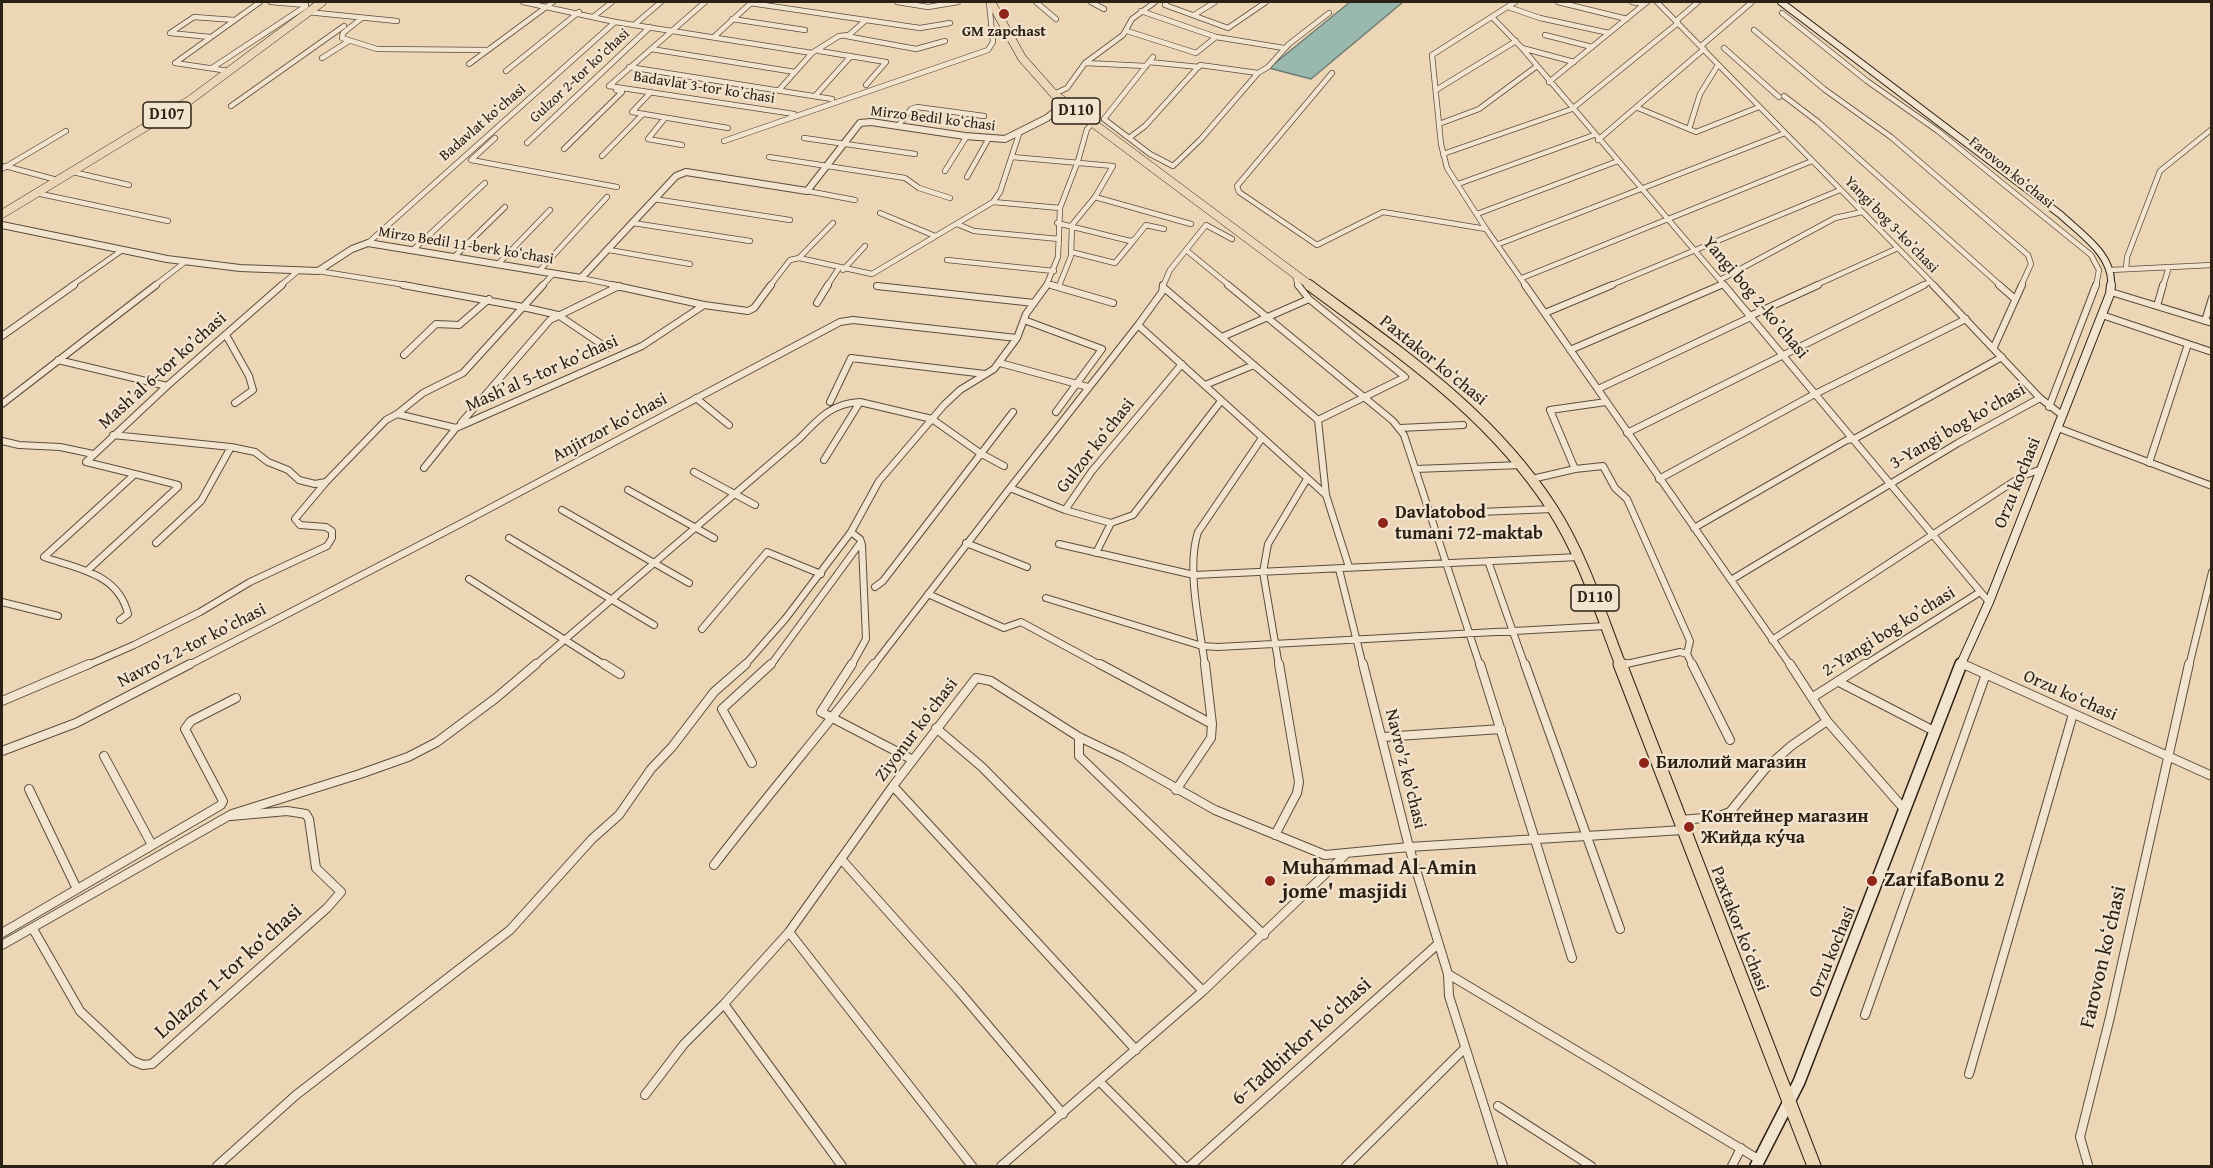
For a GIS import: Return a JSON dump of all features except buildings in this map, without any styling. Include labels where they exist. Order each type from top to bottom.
[{"type":"main road","name":"D107","points":[[2,214],[154,123],[229,71],[309,8],[322,2]]},
{"type":"main road","name":"D110","points":[[990,2],[1022,58],[1054,94],[1095,124]]},
{"type":"main road","points":[[1781,2],[2061,215],[2100,255],[2110,270]]},
{"type":"main road","name":"Paxtakor koʻchasi","points":[[1095,124],[1443,385],[1483,422],[1532,479],[1553,509],[1579,556],[1788,1102]]},
{"type":"main road","name":"Orzu kochasi","points":[[1757,1163],[1799,1082],[1961,663],[1989,602],[2024,508],[2042,469],[2111,292],[2110,270]]},
{"type":"main road","name":"D110","points":[[1788,1102],[1814,1167]]},
{"type":"street","points":[[229,71],[175,63],[260,2]]},
{"type":"street","points":[[270,2],[359,18],[398,21]]},
{"type":"street","points":[[523,2],[579,12],[615,22],[812,53],[819,51],[839,36],[916,49],[945,41]]},
{"type":"street","points":[[469,64],[553,2]]},
{"type":"street","points":[[593,17],[612,2]]},
{"type":"street","points":[[634,25],[661,2]]},
{"type":"street","points":[[564,149],[622,92],[609,86],[705,2]]},
{"type":"street","points":[[715,36],[751,2],[920,28],[950,23]]},
{"type":"street","points":[[897,2],[928,7],[958,2]]},
{"type":"street","points":[[724,141],[796,114],[838,102],[988,50],[993,42],[990,2]]},
{"type":"street","points":[[1036,2],[1056,20]]},
{"type":"street","points":[[1091,2],[1104,9]]},
{"type":"street","points":[[1054,94],[1067,88],[1085,63],[1127,31],[1132,19],[1155,2]]},
{"type":"street","points":[[1166,2],[1166,5],[1228,28],[1266,2]]},
{"type":"street","points":[[1194,15],[1215,2]]},
{"type":"street","points":[[1558,2],[1627,19]]},
{"type":"street","points":[[1632,2],[1645,3]]},
{"type":"street","name":"Yangi bog 3-koʼchasi","points":[[1657,2],[1966,318],[2040,398],[2062,416]]},
{"type":"street","points":[[1443,154],[1572,110],[1698,2]]},
{"type":"street","points":[[1458,184],[1596,138],[1638,108],[1752,2]]},
{"type":"street","points":[[1609,33],[1544,17],[1540,18],[1512,3],[1433,54],[1439,124],[1447,168],[1486,229],[1499,244],[1627,433],[1827,720],[1905,810]]},
{"type":"street","points":[[1549,82],[1645,3]]},
{"type":"street","points":[[212,68],[309,8]]},
{"type":"street","points":[[1141,11],[1216,37],[1284,48]]},
{"type":"street","points":[[506,71],[579,12]]},
{"type":"street","points":[[1153,57],[1104,119],[1167,165],[1176,165],[1258,73],[1268,67],[1284,48],[1329,13]]},
{"type":"street","name":"Farovon koʻchasi","points":[[1782,14],[1867,81],[1938,131],[2091,255],[2099,265],[2101,271],[2098,280],[2049,407]]},
{"type":"street","points":[[210,37],[170,33],[194,17],[234,20]]},
{"type":"street","name":"Yangi bog 2-koʼchasi","points":[[1492,17],[1516,41],[1596,138],[1668,218],[1989,602]]},
{"type":"street","points":[[359,18],[341,35],[343,39],[389,49],[411,51],[469,48],[487,50]]},
{"type":"street","points":[[231,106],[359,18]]},
{"type":"street","points":[[732,19],[805,30]]},
{"type":"street","points":[[846,36],[866,20]]},
{"type":"street","name":"Badavlat koʻchasi","points":[[368,243],[615,22]]},
{"type":"street","name":"Gulzor 2-tor koʼchasi","points":[[527,143],[650,27]]},
{"type":"street","points":[[1754,30],[1824,89],[1891,137],[2028,255],[2031,264],[1994,347]]},
{"type":"street","points":[[1127,31],[1196,53],[1216,37]]},
{"type":"street","points":[[1545,35],[1592,47]]},
{"type":"street","points":[[322,58],[349,41]]},
{"type":"street","points":[[1437,90],[1516,41]]},
{"type":"street","points":[[1522,48],[1574,62]]},
{"type":"street","points":[[1724,48],[1782,97],[1818,122],[2015,299]]},
{"type":"street","points":[[651,49],[795,72]]},
{"type":"street","points":[[819,51],[886,62],[866,85]]},
{"type":"street","points":[[779,90],[812,53]]},
{"type":"street","points":[[815,96],[851,56]]},
{"type":"street","points":[[1085,63],[1199,67]]},
{"type":"street","points":[[1129,138],[1145,126],[1200,64],[1258,73]]},
{"type":"street","points":[[1689,129],[1700,94],[1718,65]]},
{"type":"street","points":[[1439,124],[1479,109],[1537,66]]},
{"type":"street","points":[[629,67],[832,99]]},
{"type":"street","points":[[1332,73],[1238,186],[1239,192],[1317,245],[1383,212],[1486,229]]},
{"type":"street","name":"Badavlat 3-tor koʼchasi","points":[[609,86],[796,114]]},
{"type":"street","points":[[651,92],[632,110],[634,113],[728,128]]},
{"type":"street","name":"Mirzo Bedil koʻchasi","points":[[807,191],[842,143],[860,123],[1005,139],[1047,118],[1065,103]]},
{"type":"street","points":[[898,126],[911,109],[917,107],[984,116]]},
{"type":"street","points":[[1638,108],[1698,131],[1760,107]]},
{"type":"street","points":[[602,156],[642,115]]},
{"type":"street","points":[[665,118],[648,139],[682,145]]},
{"type":"street","points":[[217,1167],[296,1095],[510,930],[592,839],[619,815],[651,769],[672,747],[695,714],[714,692],[745,665],[764,644],[821,574],[851,532],[879,481],[960,390],[1000,363],[1017,338],[1024,320],[1054,271],[1058,257],[1060,208],[1078,161],[1087,129],[1095,124],[1122,133]]},
{"type":"street","points":[[2126,269],[2127,257],[2160,171],[2211,129]]},
{"type":"street","points":[[3,167],[66,131]]},
{"type":"street","points":[[1499,244],[1785,133]]},
{"type":"street","points":[[581,278],[704,305],[748,311],[754,308],[790,260],[799,258],[872,274],[993,202],[1000,192],[1019,134]]},
{"type":"street","points":[[945,171],[966,136]]},
{"type":"street","points":[[495,138],[471,160],[617,187]]},
{"type":"street","points":[[804,138],[915,154]]},
{"type":"street","points":[[967,177],[989,138]]},
{"type":"street","points":[[769,157],[905,178],[919,188],[950,198]]},
{"type":"street","points":[[1012,157],[1078,161],[1113,166],[1095,197],[1072,225],[1071,252],[1059,286]]},
{"type":"street","points":[[1477,214],[1618,161]]},
{"type":"street","points":[[1522,278],[1812,161]]},
{"type":"street","points":[[3,167],[57,180]]},
{"type":"street","points":[[73,172],[129,185]]},
{"type":"street","points":[[581,278],[676,176],[686,172],[855,200]]},
{"type":"street","points":[[414,249],[485,183]]},
{"type":"street","points":[[1545,313],[1840,190]]},
{"type":"street","points":[[36,193],[168,221]]},
{"type":"street","points":[[539,271],[607,197]]},
{"type":"street","points":[[1095,197],[1191,224]]},
{"type":"street","points":[[654,199],[790,220]]},
{"type":"street","points":[[993,202],[1060,208]]},
{"type":"street","points":[[455,256],[505,207]]},
{"type":"street","points":[[498,264],[550,210]]},
{"type":"street","points":[[1570,350],[1722,282],[1835,218],[1862,212]]},
{"type":"street","points":[[880,213],[935,236]]},
{"type":"street","points":[[633,223],[750,242]]},
{"type":"street","points":[[799,258],[833,223]]},
{"type":"street","points":[[1058,223],[1134,240]]},
{"type":"street","points":[[957,224],[974,231],[1059,239]]},
{"type":"street","points":[[2,225],[185,262],[318,271],[489,298],[558,315],[607,348]]},
{"type":"street","points":[[1071,252],[1115,263],[1146,225],[1164,229]]},
{"type":"street","points":[[714,865],[773,788],[832,719],[966,543],[1138,324],[1162,292],[1170,270],[1206,225],[1232,239]]},
{"type":"street","name":"Mirzo Bedil 11-berk koʻchasi","points":[[318,271],[352,249],[368,243],[581,278]]},
{"type":"street","points":[[817,303],[841,269],[865,246]]},
{"type":"street","points":[[1598,389],[1898,248]]},
{"type":"street","points":[[2,336],[121,250]]},
{"type":"street","points":[[609,250],[690,264]]},
{"type":"street","points":[[1186,250],[1400,428],[1501,729],[1572,958]]},
{"type":"street","points":[[947,260],[1054,271]]},
{"type":"street","points":[[2,404],[185,262]]},
{"type":"street","points":[[2110,270],[2211,265]]},
{"type":"street","points":[[2157,306],[2169,267]]},
{"type":"street","name":"Mashʼal 6-tor koʼchasi","points":[[88,569],[178,485],[86,462],[167,386],[299,270]]},
{"type":"street","name":"Mashʼal 5-tor koʼchasi","points":[[397,414],[423,393],[463,373],[553,274]]},
{"type":"street","points":[[1295,275],[1298,286],[1309,299],[1405,377],[1318,420]]},
{"type":"street","points":[[1627,433],[1930,282]]},
{"type":"street","points":[[1048,284],[1113,303]]},
{"type":"street","points":[[424,468],[545,325],[558,315],[619,286]]},
{"type":"street","points":[[877,286],[1034,303]]},
{"type":"street","points":[[1163,286],[1318,420],[1326,495],[1349,567]]},
{"type":"street","points":[[2111,292],[2208,322],[2211,298]]},
{"type":"street","points":[[404,355],[436,324],[459,325],[489,298]]},
{"type":"street","points":[[1222,337],[1309,299]]},
{"type":"street","name":"Mashʼal 5-tor koʼchasi","points":[[397,414],[457,427],[623,356],[704,305]]},
{"type":"street","points":[[2102,315],[2211,352]]},
{"type":"street","points":[[1659,479],[1966,318]]},
{"type":"street","name":"Anjirzor koʻchasi","points":[[2,751],[76,723],[393,559],[840,322],[853,320],[1017,338]]},
{"type":"street","points":[[1024,320],[1102,349],[1056,412]]},
{"type":"street","points":[[1138,324],[1326,495]]},
{"type":"street","points":[[226,335],[249,376],[253,390],[235,403]]},
{"type":"street","points":[[2149,463],[2188,344]]},
{"type":"street","points":[[1694,528],[1847,440],[1854,439],[2002,357]]},
{"type":"street","points":[[830,402],[851,358],[985,374]]},
{"type":"street","points":[[58,360],[167,386]]},
{"type":"street","points":[[1000,363],[1088,387]]},
{"type":"street","name":"Gulzor koʻchasi","points":[[1111,523],[1065,510],[1092,471],[1182,364]]},
{"type":"street","points":[[1205,385],[1254,365]]},
{"type":"street","points":[[696,398],[729,425]]},
{"type":"street","name":"3-Yangi bog koʼchasi","points":[[1891,483],[2040,398]]},
{"type":"street","points":[[1096,553],[1111,523],[1133,515],[1221,400]]},
{"type":"street","points":[[824,460],[860,402]]},
{"type":"street","points":[[2,945],[228,816],[389,764],[437,742],[496,698],[801,438],[823,414],[839,403],[860,402],[932,419],[980,453],[1004,466]]},
{"type":"street","points":[[1575,469],[1550,410],[1606,402]]},
{"type":"street","points":[[875,587],[883,581],[1013,412]]},
{"type":"street","points":[[2,701],[143,641],[200,612],[250,582],[327,546],[332,538],[332,531],[326,527],[300,525],[295,519],[326,482],[386,420],[397,414]]},
{"type":"street","points":[[1400,428],[1463,425]]},
{"type":"street","points":[[2058,428],[2211,486]]},
{"type":"street","points":[[113,435],[231,447],[255,452],[268,462],[288,470],[299,480],[315,484],[326,482]]},
{"type":"street","points":[[1176,790],[1211,738],[1212,724],[1194,575],[1193,557],[1198,532],[1262,438]]},
{"type":"street","points":[[2,441],[35,447],[60,447],[93,454]]},
{"type":"street","points":[[156,543],[201,501],[231,447]]},
{"type":"street","points":[[1415,469],[1522,465]]},
{"type":"street","points":[[1532,479],[1575,469],[1603,466],[1615,488],[1627,499],[1690,641],[1686,654]]},
{"type":"street","points":[[1772,640],[2022,476],[2042,469]]},
{"type":"street","points":[[694,472],[755,505]]},
{"type":"street","points":[[120,620],[128,614],[127,609],[104,577],[88,569],[44,558],[44,556],[135,474]]},
{"type":"street","points":[[1275,835],[1297,793],[1299,782],[1263,572],[1268,544],[1307,479]]},
{"type":"street","points":[[1731,580],[1891,483]]},
{"type":"street","points":[[1010,488],[1065,510]]},
{"type":"street","points":[[628,490],[714,538]]},
{"type":"street","points":[[1430,514],[1553,509]]},
{"type":"street","points":[[562,510],[689,583]]},
{"type":"street","points":[[851,532],[861,542],[866,594],[866,639],[843,681],[821,712],[913,760]]},
{"type":"street","points":[[509,538],[654,625]]},
{"type":"street","points":[[752,763],[722,709],[770,666],[851,552],[861,542]]},
{"type":"street","points":[[966,543],[1027,567]]},
{"type":"street","points":[[1059,544],[1194,575],[1340,570],[1349,567],[1579,556]]},
{"type":"street","points":[[702,629],[767,552],[821,574]]},
{"type":"street","points":[[1488,561],[1620,930]]},
{"type":"street","name":"Navro'z ko'chasi","points":[[1340,570],[1409,847],[1448,974],[1449,996],[1503,1167]]},
{"type":"street","points":[[2167,756],[2211,573]]},
{"type":"street","points":[[469,579],[620,674]]},
{"type":"street","name":"2-Yangi bog koʼchasi","points":[[1813,697],[1980,592]]},
{"type":"street","points":[[928,594],[1004,628],[1021,622],[1212,724]]},
{"type":"street","points":[[1046,598],[1202,646],[1358,641],[1606,626]]},
{"type":"street","points":[[2,602],[58,616]]},
{"type":"street","points":[[1622,665],[1680,652],[1686,654],[1730,741]]},
{"type":"street","name":"Orzu koʻchasi","points":[[1961,663],[2211,776]]},
{"type":"street","points":[[1865,1015],[1986,674]]},
{"type":"street","name":"Ziyonur koʻchasi","points":[[645,1095],[684,1044],[724,1004],[789,932],[893,786],[976,678],[991,681],[1079,737],[1123,758],[1215,810],[1325,855],[1409,847],[1587,836],[1681,825],[1717,817],[1730,812],[1765,769],[1791,746],[1827,720]]},
{"type":"street","points":[[1839,682],[1936,732]]},
{"type":"street","points":[[2,933],[220,805],[223,801],[185,729],[191,721],[236,698]]},
{"type":"street","points":[[1969,1074],[2073,714]]},
{"type":"street","points":[[936,728],[982,767],[1203,990]]},
{"type":"street","points":[[1383,737],[1501,729]]},
{"type":"street","points":[[1079,737],[1079,756],[1264,935]]},
{"type":"street","points":[[104,756],[152,845]]},
{"type":"street","name":"Farovon koʻchasi","points":[[2088,1165],[2080,1137],[2107,1028],[2167,756]]},
{"type":"street","points":[[893,786],[1136,1050]]},
{"type":"street","points":[[29,789],[76,889]]},
{"type":"street","name":"Lolazor 1-tor ko‘chasi","points":[[33,929],[80,1011],[133,1061],[143,1065],[152,1064],[338,899],[341,892],[316,868],[309,819],[306,814],[277,810],[228,816]]},
{"type":"street","points":[[1001,1167],[1264,935],[1346,854]]},
{"type":"street","points":[[842,860],[958,990],[1063,1114]]},
{"type":"street","points":[[789,932],[972,1167]]},
{"type":"street","name":"6-Tadbirkor koʻchasi","points":[[1190,1167],[1438,944]]},
{"type":"street","points":[[1448,974],[1473,991],[1741,1148],[1757,1163]]},
{"type":"street","points":[[724,1004],[842,1167]]},
{"type":"street","points":[[1346,1167],[1465,1048]]},
{"type":"street","points":[[1100,1082],[1184,1167]]},
{"type":"street","points":[[1498,1106],[1591,1167]]},
{"type":"street","points":[[1732,1167],[1741,1148]]},
{"type":"water","points":[[1350,2],[1403,2],[1311,79],[1269,68]]},
{"type":"place","name":"GM zapchast","points":[[1004,14]]},
{"type":"place","name":"Davlatobod tumani 72-maktab","points":[[1383,523]]},
{"type":"place","name":"Билолий магазин","points":[[1644,763]]},
{"type":"place","name":"Контейнер магазин Жийда ку́ча","points":[[1689,827]]},
{"type":"place","name":"Muhammad Al-Amin jome' masjidi","points":[[1270,881]]},
{"type":"place","name":"ZarifaBonu 2","points":[[1872,881]]}]
